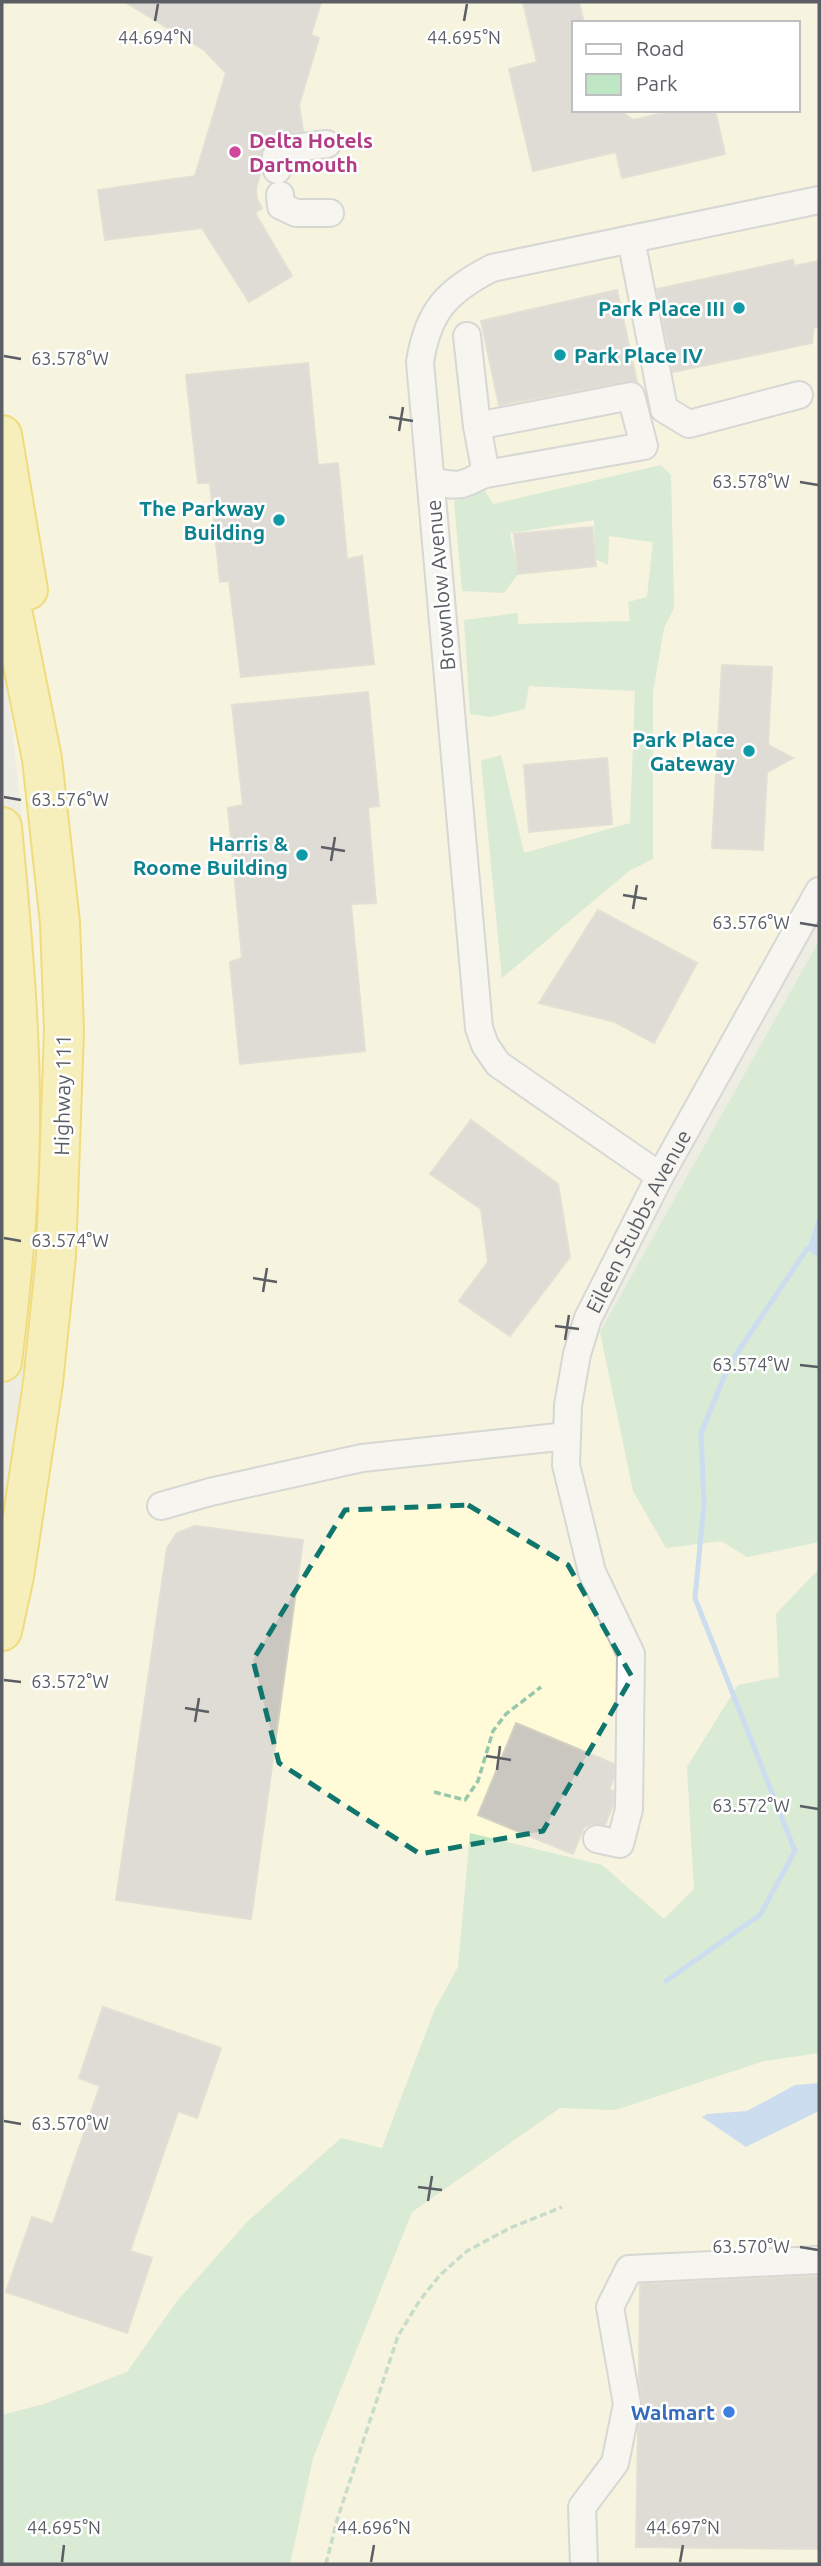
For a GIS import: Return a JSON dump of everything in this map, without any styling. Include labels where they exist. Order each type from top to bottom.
[{"type":"highway","points":[[2,435],[33,626],[42,759]]},
{"type":"highway","name":"Highway 111","points":[[2,560],[42,759],[60,923],[64,1031],[56,1256],[43,1383],[14,1576],[2,1631]]},
{"type":"highway","name":"Highway 111","points":[[2,827],[14,958],[18,1053],[18,1186],[2,1362]]},
{"type":"street","points":[[327,144],[285,149],[276,156],[281,206],[296,213],[330,213]]},
{"type":"street","name":"Brownlow Avenue","points":[[660,1177],[498,1064],[485,1045],[480,1028],[436,482],[420,362],[431,318],[453,292],[492,268],[819,200]]},
{"type":"street","points":[[631,239],[664,409],[689,424],[799,395]]},
{"type":"street","points":[[467,336],[481,475]]},
{"type":"street","points":[[436,482],[449,485],[466,483],[481,475],[644,446],[631,396],[477,426]]},
{"type":"street","name":"Eileen Stubbs Avenue","points":[[597,1839],[620,1844],[629,1810],[631,1654],[592,1572],[566,1465],[568,1405],[577,1354],[588,1318],[660,1177],[819,891]]},
{"type":"street","points":[[161,1506],[210,1492],[362,1458],[567,1436]]},
{"type":"street","points":[[584,2564],[582,2507],[615,2463],[627,2404],[610,2307],[629,2269],[819,2260]]},
{"type":"path","points":[[434,1792],[465,1800],[478,1781],[493,1731],[506,1714],[541,1687]]},
{"type":"path","points":[[326,2564],[337,2519],[393,2348],[420,2300],[440,2275],[467,2251],[510,2228],[562,2207]]},
{"type":"highlighted area","points":[[468,1505],[568,1565],[632,1677],[543,1831],[420,1854],[279,1763],[253,1660],[345,1510]]},
{"type":"shaded area","points":[[2,2],[819,2],[819,877],[626,1229],[600,1332],[722,1541],[747,1557],[819,1542],[819,1569],[776,1614],[779,1677],[738,1685],[687,1767],[694,1889],[664,1919],[602,1865],[470,1834],[458,1967],[435,2009],[382,2149],[178,2300],[127,2372],[44,2404],[2,2415],[2,1541],[46,1293],[40,1081],[30,893],[2,635]],"holes":[[[671,475],[674,608],[664,628],[653,692],[653,859],[629,871],[502,977],[481,761],[501,755],[524,853],[631,823],[635,691],[529,686],[464,621],[518,614],[518,624],[630,621],[647,597],[653,542],[609,536],[608,564],[595,559],[594,520],[510,533],[518,573],[485,492],[492,505]]]},
{"type":"shaded area","points":[[819,2053],[819,2564],[290,2564],[313,2458],[412,2212],[560,2107],[615,2110],[764,2061]]},
{"type":"green space","points":[[661,465],[671,475],[674,608],[664,628],[653,692],[653,859],[629,871],[502,978],[481,761],[501,755],[524,853],[630,823],[635,691],[529,686],[525,709],[490,717],[470,714],[464,620],[518,613],[518,624],[630,621],[628,602],[647,597],[653,542],[609,536],[608,565],[595,559],[594,520],[510,533],[518,574],[504,593],[462,591],[454,501],[485,491],[493,504]]},
{"type":"green space","points":[[819,941],[819,1213],[807,1248],[819,1258],[819,1542],[747,1557],[721,1541],[666,1548],[633,1491],[600,1332]]},
{"type":"green space","points":[[819,1569],[819,2053],[764,2061],[615,2110],[560,2108],[412,2212],[313,2458],[290,2564],[2,2564],[2,2415],[44,2404],[127,2372],[178,2300],[247,2222],[341,2138],[382,2148],[435,2009],[458,1967],[470,1833],[602,1865],[664,1919],[694,1889],[687,1767],[738,1685],[779,1677],[776,1614]]},
{"type":"water","points":[[819,1213],[819,1258],[807,1249]]},
{"type":"water","points":[[819,2083],[819,2111],[746,2147],[702,2117],[707,2114],[747,2111],[795,2085]]},
{"type":"building","name":"Delta Hotels Dartmouth","points":[[125,2],[321,2],[311,35],[319,38],[299,105],[303,131],[282,134],[261,150],[261,170],[256,189],[262,208],[255,213],[292,276],[249,302],[202,228],[105,240],[98,190],[195,176],[226,73],[204,50]]},
{"type":"building","points":[[523,2],[579,2],[584,21],[572,21],[572,112],[623,112],[633,120],[667,112],[715,112],[725,154],[622,178],[616,152],[533,171],[509,69],[537,62]]},
{"type":"building","name":"Park Place III","points":[[793,260],[794,266],[819,261],[819,327],[814,327],[812,343],[673,372],[657,289]]},
{"type":"building","name":"Park Place IV","points":[[617,290],[637,382],[628,381],[499,405],[481,321]]},
{"type":"building","name":"The Parkway Building","points":[[308,363],[318,465],[338,463],[347,559],[362,556],[374,664],[241,677],[229,581],[220,582],[210,483],[198,483],[186,375]]},
{"type":"building","points":[[592,527],[596,566],[518,574],[514,534]]},
{"type":"building","name":"Park Place Gateway","points":[[722,665],[772,667],[768,745],[793,758],[767,772],[763,850],[712,848]]},
{"type":"building","name":"Harris & Roome Building","points":[[368,692],[379,806],[368,807],[376,903],[351,904],[365,1051],[240,1064],[230,962],[242,958],[228,808],[243,805],[232,705]]},
{"type":"building","points":[[607,758],[612,824],[529,832],[524,765]]},
{"type":"building","points":[[598,910],[697,963],[654,1043],[615,1022],[539,1003]]},
{"type":"building","points":[[471,1120],[558,1184],[570,1257],[510,1336],[459,1301],[488,1262],[481,1209],[430,1174]]},
{"type":"building","points":[[195,1526],[303,1540],[251,1919],[116,1900],[167,1548],[177,1533]]},
{"type":"building","points":[[516,1723],[614,1764],[614,1778],[609,1789],[613,1791],[613,1805],[605,1825],[593,1824],[584,1827],[573,1854],[478,1815]]},
{"type":"building","points":[[103,2007],[221,2048],[197,2118],[178,2111],[130,2251],[152,2258],[127,2333],[6,2292],[32,2217],[53,2224],[100,2086],[79,2078]]},
{"type":"building","name":"Walmart","points":[[819,2276],[819,2549],[636,2547],[638,2430],[642,2407],[639,2379],[640,2284]]},
{"type":"waterway","points":[[666,1981],[760,1915],[795,1851],[695,1598],[704,1504],[701,1433],[729,1365],[807,1249]]},
{"type":"place","name":"Delta Hotels Dartmouth","points":[[235,152]]},
{"type":"place","name":"Park Place III","points":[[739,308]]},
{"type":"place","name":"Park Place IV","points":[[560,355]]},
{"type":"place","name":"The Parkway Building","points":[[279,520]]},
{"type":"place","name":"Park Place Gateway","points":[[749,751]]},
{"type":"place","name":"Harris & Roome Building","points":[[302,855]]},
{"type":"place","name":"Walmart","points":[[729,2412]]}]
